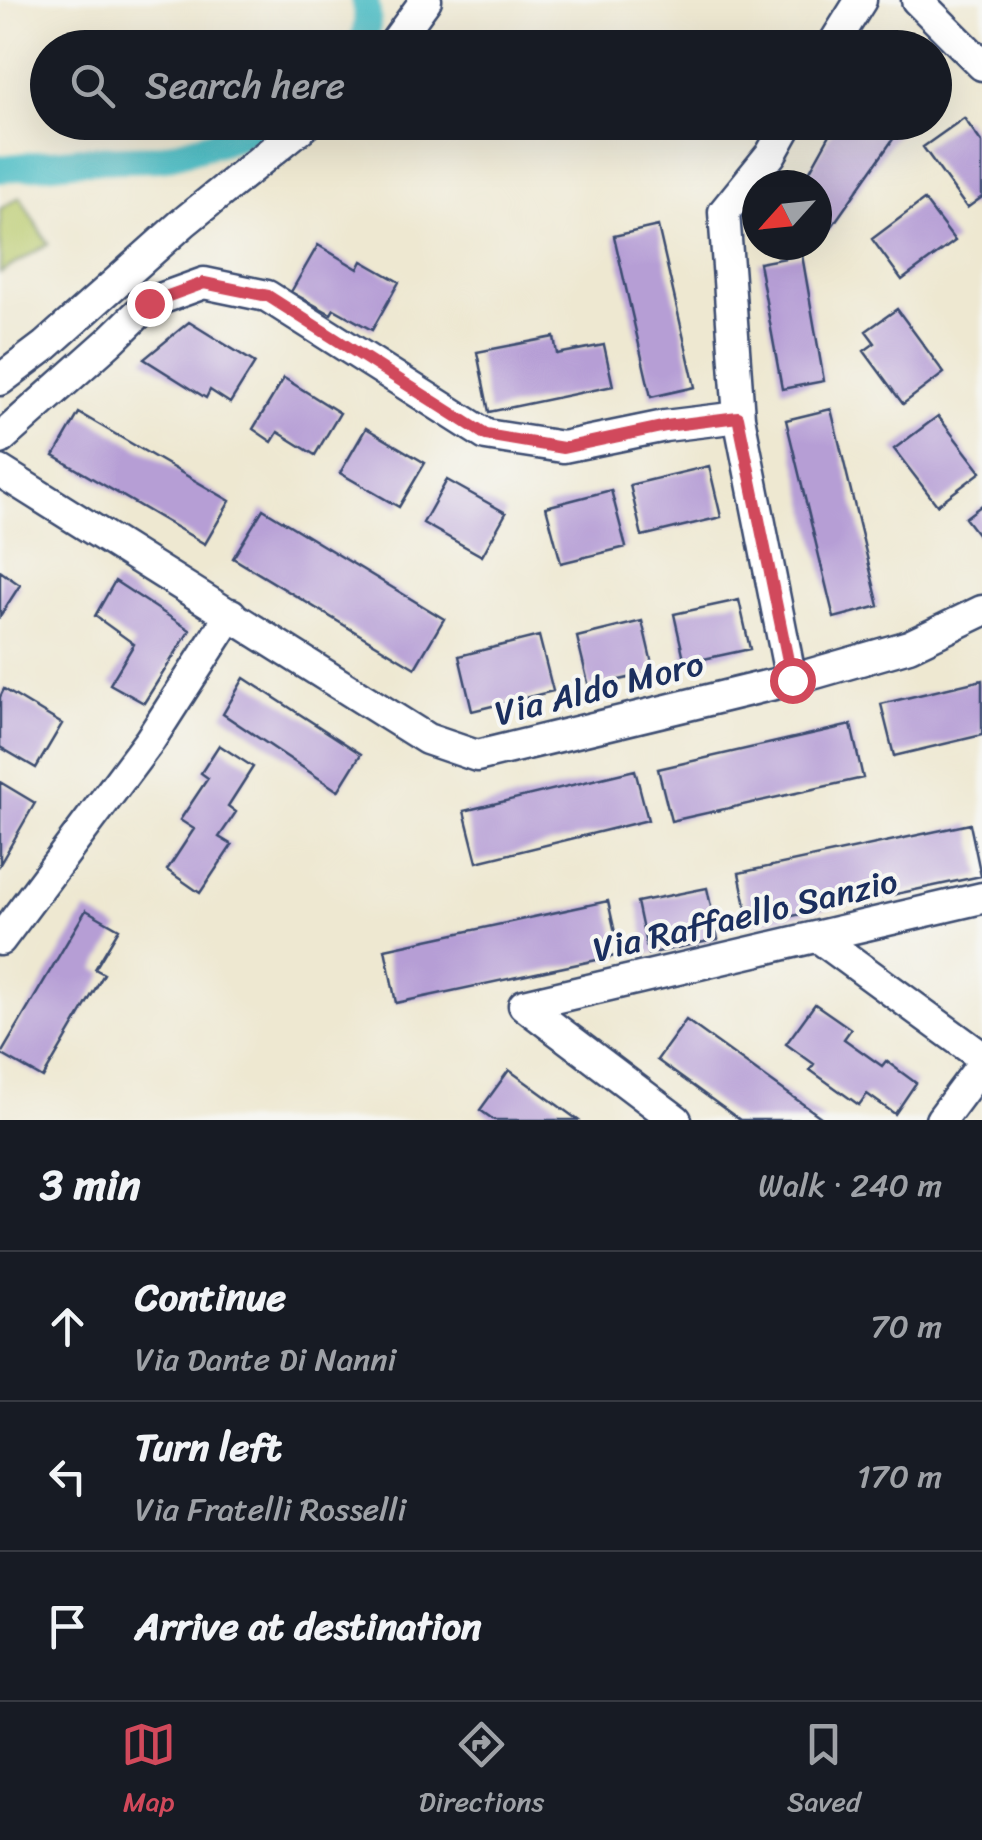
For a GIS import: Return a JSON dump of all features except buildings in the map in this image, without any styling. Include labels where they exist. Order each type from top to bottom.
[{"type":"street","points":[[404,30],[426,0]]},
{"type":"street","points":[[841,30],[860,0]]},
{"type":"street","points":[[917,0],[949,30]]},
{"type":"street","points":[[952,34],[982,65]]},
{"type":"street","points":[[0,380],[286,140]]},
{"type":"street","points":[[779,140],[724,212],[738,417],[792,680]]},
{"type":"street","points":[[0,439],[149,303],[204,283],[268,296],[486,435],[563,448],[666,426],[738,417]]},
{"type":"street","name":"Via Aldo Moro","points":[[0,471],[428,739],[477,756],[792,680],[909,646],[982,611]]},
{"type":"street","points":[[0,940],[150,740],[230,614]]},
{"type":"street","name":"Via Raffaello Sanzio","points":[[676,1120],[524,1005],[982,898]]},
{"type":"street","points":[[818,938],[982,1061],[942,1120]]},
{"type":"green space","points":[[20,197],[48,244],[0,273],[0,209]]},
{"type":"waterway","points":[[365,0],[366,30]]},
{"type":"waterway","points":[[0,169],[80,160],[161,158],[226,140]]},
{"type":"route","points":[[149,303],[204,283],[268,296],[486,435],[563,448],[666,426],[738,417],[792,680]]}]
